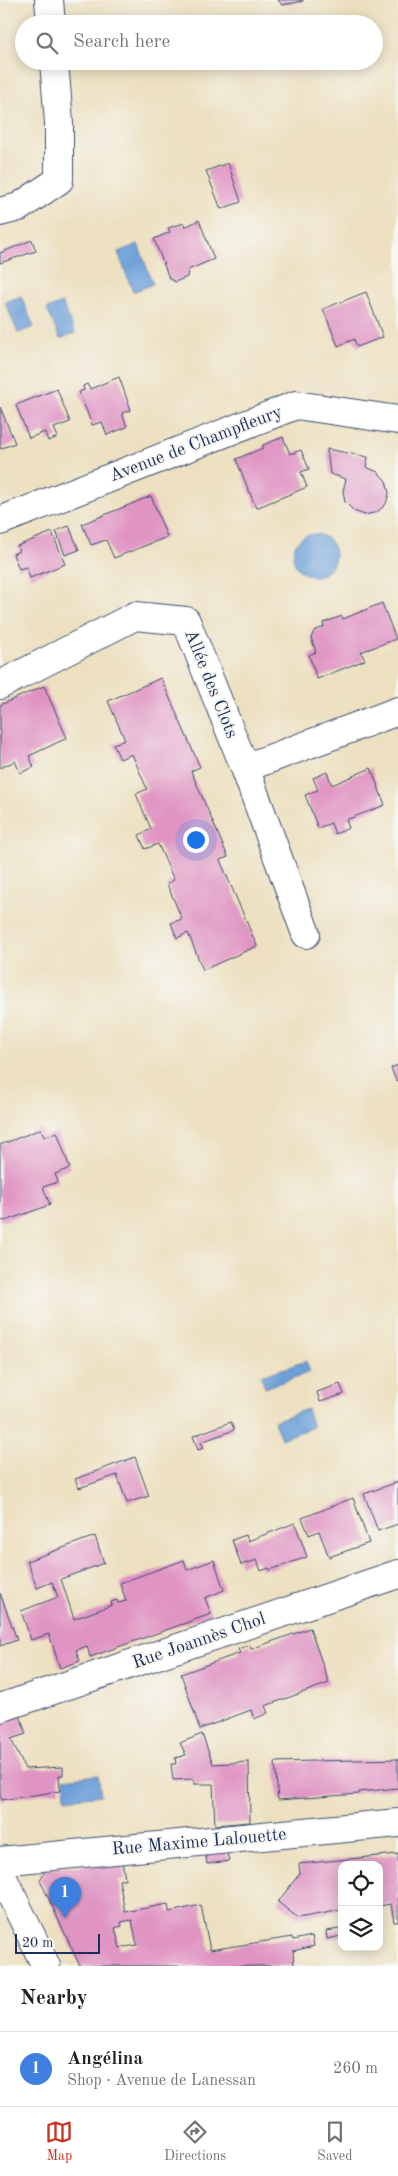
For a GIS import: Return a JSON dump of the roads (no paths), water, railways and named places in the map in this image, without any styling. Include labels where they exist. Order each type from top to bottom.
[{"type":"street","points":[[49,0],[50,15]]},
{"type":"street","points":[[0,212],[19,207],[59,180],[59,123],[55,70]]},
{"type":"street","name":"Avenue de Champfleury","points":[[0,521],[296,405],[398,420]]},
{"type":"street","name":"Allée des Clots","points":[[0,685],[135,616],[186,621],[245,768],[306,934]]},
{"type":"street","points":[[245,768],[398,711]]},
{"type":"street","name":"Rue Joannès Chol","points":[[0,1708],[398,1574]]},
{"type":"street","name":"Rue Maxime Lalouette","points":[[0,1861],[398,1823]]},
{"type":"street","points":[[0,1872],[46,1966]]},
{"type":"water","points":[[138,244],[153,284],[133,292],[118,252]]},
{"type":"water","points":[[21,296],[34,327],[18,333],[5,302]]},
{"type":"water","points":[[62,303],[75,333],[60,339],[47,309]]},
{"type":"water","points":[[314,534],[329,540],[335,555],[329,570],[314,576],[299,570],[293,555],[299,540]]},
{"type":"water","points":[[306,1361],[310,1372],[265,1388],[261,1376]]},
{"type":"water","points":[[307,1409],[313,1427],[281,1439],[274,1421]]},
{"type":"water","points":[[98,1775],[101,1795],[65,1799],[64,1779]]},
{"type":"place","name":"Angélina","points":[[65,1918]]}]
